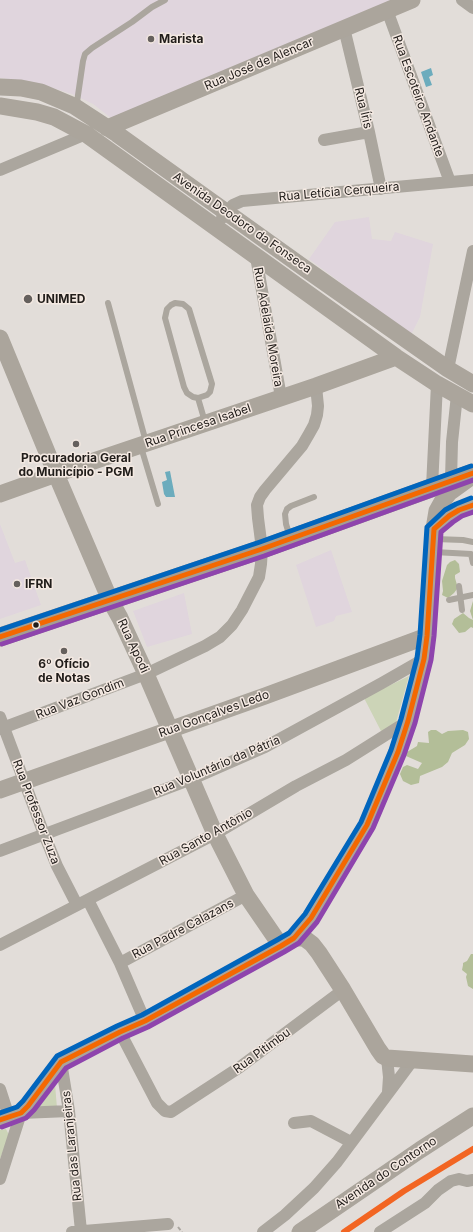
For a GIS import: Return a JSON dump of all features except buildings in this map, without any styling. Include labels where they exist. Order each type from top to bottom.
[{"type":"main road","name":"Rua José de Alencar","points":[[107,128],[412,0]]},
{"type":"main road","name":"Avenida Deodoro da Fonseca","points":[[0,87],[21,88],[41,92],[74,106],[448,369],[473,384]]},
{"type":"main road","name":"Avenida Deodoro da Fonseca","points":[[0,106],[37,112],[54,117],[86,134],[396,357],[437,384],[473,404]]},
{"type":"main road","points":[[144,176],[153,176],[157,173],[157,163]]},
{"type":"main road","points":[[297,286],[307,270]]},
{"type":"main road","name":"Rua Apodi","points":[[0,338],[110,600],[146,674],[215,834],[246,895],[287,942]]},
{"type":"main road","name":"Rua Princesa Isabel","points":[[0,494],[316,386],[396,357]]},
{"type":"main road","points":[[0,637],[262,549],[451,480],[473,474]]},
{"type":"main road","points":[[10,1117],[28,1106],[62,1062],[120,1032],[145,1021],[287,942],[312,918],[367,825],[396,758],[408,721],[424,659],[427,636],[433,540],[437,512],[449,493],[473,474]]},
{"type":"main road","points":[[433,540],[449,516],[459,510],[473,505]]},
{"type":"main road","name":"Rua Gonçalves Ledo","points":[[0,790],[272,694],[427,636]]},
{"type":"main road","points":[[287,942],[304,938],[312,944],[343,990],[383,1056],[387,1058],[473,1064]]},
{"type":"main road","name":"Avenida do Contorno","points":[[300,1232],[420,1150],[473,1116]]},
{"type":"street","points":[[462,0],[473,8]]},
{"type":"street","name":"Rua Escoteiro Andante","points":[[387,10],[450,182]]},
{"type":"street","name":"Rua Íris","points":[[344,28],[381,189]]},
{"type":"street","points":[[324,140],[369,132]]},
{"type":"street","points":[[0,170],[86,134]]},
{"type":"street","name":"Rua Letícia Cerqueira","points":[[216,227],[226,212],[236,203],[242,201],[473,180]]},
{"type":"street","points":[[448,369],[473,251]]},
{"type":"street","name":"Rua Adelaide Moreira","points":[[256,257],[281,397]]},
{"type":"street","points":[[432,487],[437,384]]},
{"type":"street","name":"Rua Vaz Gondim","points":[[1,725],[146,674],[205,646],[220,637],[232,625],[242,610],[259,577],[262,549],[257,505],[265,490],[302,446],[310,434],[317,415],[318,401],[316,386]]},
{"type":"street","points":[[451,480],[452,442],[457,395]]},
{"type":"street","points":[[434,440],[452,442]]},
{"type":"street","name":"Rua Voluntário da Pátria","points":[[0,851],[192,779],[265,747],[424,659]]},
{"type":"street","name":"Rua Santo Antônio","points":[[0,945],[215,834],[296,786],[346,760],[408,721]]},
{"type":"street","name":"Rua Professor Zuza","points":[[1,725],[57,866],[82,902],[120,963],[145,1021]]},
{"type":"street","name":"Rua Padre Calazans","points":[[120,963],[246,895]]},
{"type":"street","name":"Rua Pitimbu","points":[[120,1032],[157,1103],[168,1112],[177,1108],[240,1067],[343,990]]},
{"type":"street","points":[[387,1058],[389,1077],[388,1092]]},
{"type":"street","points":[[263,1232],[285,1215],[314,1188],[337,1162],[413,1060]]},
{"type":"street","name":"Rua das Laranjeiras","points":[[62,1062],[69,1111],[76,1232]]},
{"type":"street","points":[[0,1088],[10,1117],[0,1179]]},
{"type":"street","points":[[10,1117],[69,1111]]},
{"type":"street","points":[[294,1123],[311,1121],[352,1142]]},
{"type":"street","points":[[380,1232],[425,1202],[451,1181],[459,1179],[467,1181],[473,1180]]},
{"type":"street","points":[[76,1232],[168,1224]]},
{"type":"lane","points":[[74,106],[77,102],[83,61],[86,54],[92,48],[152,7],[165,0]]},
{"type":"lane","points":[[108,303],[158,504]]},
{"type":"lane","points":[[175,303],[183,304],[190,309],[212,384],[210,392],[207,395],[198,398],[187,393],[184,387],[165,318],[167,309],[175,303]]},
{"type":"lane","points":[[198,398],[205,423]]},
{"type":"lane","points":[[291,539],[286,524],[285,514],[287,509],[314,497]]},
{"type":"lane","points":[[433,540],[463,540],[473,542]]},
{"type":"lane","points":[[433,540],[471,554],[473,563]]},
{"type":"lane","points":[[459,586],[462,610]]},
{"type":"lane","points":[[449,600],[473,595]]},
{"type":"shaded area","name":"Marista","points":[[0,0],[397,0],[111,118],[93,104],[72,94],[33,82],[0,78]]},
{"type":"shaded area","points":[[369,217],[372,239],[391,241],[395,232],[433,244],[420,317],[411,335],[309,259],[335,222]]},
{"type":"shaded area","name":"IFRN","points":[[0,524],[15,563],[25,560],[41,605],[0,619]]},
{"type":"shaded area","points":[[331,550],[352,612],[336,616],[334,621],[316,627],[296,565]]},
{"type":"shaded area","points":[[184,593],[192,634],[147,647],[133,611]]},
{"type":"green space","points":[[455,560],[459,564],[460,572],[455,575],[457,589],[448,598],[442,595],[442,581],[447,565]]},
{"type":"green space","points":[[473,601],[473,620],[470,611]]},
{"type":"green space","points":[[463,613],[473,620],[473,628],[471,627],[465,632],[459,633],[452,624],[454,619]]},
{"type":"green space","points":[[409,676],[395,726],[381,731],[364,698]]},
{"type":"green space","points":[[431,730],[436,730],[442,734],[448,731],[463,730],[468,732],[469,739],[465,745],[452,753],[448,762],[442,767],[420,776],[419,783],[411,785],[403,781],[400,774],[403,767],[407,765],[418,769],[422,763],[406,756],[407,752],[417,746],[418,742],[429,743],[428,732]]},
{"type":"green space","points":[[471,954],[473,954],[473,989],[468,986],[466,977],[467,974],[462,970],[463,963],[467,961]]},
{"type":"green space","points":[[55,1084],[57,1108],[29,1112]]},
{"type":"green space","points":[[6,1129],[9,1135],[0,1159],[0,1130]]},
{"type":"water","points":[[431,68],[433,75],[429,77],[432,85],[426,87],[421,72]]},
{"type":"water","points":[[170,471],[175,497],[166,497],[164,494],[162,482],[167,480],[165,472]]},
{"type":"transit line","points":[[0,630],[260,542],[471,466]]},
{"type":"transit line","points":[[0,637],[262,549],[473,473]]},
{"type":"transit line","points":[[2,644],[264,556],[473,480]]},
{"type":"transit line","points":[[0,1113],[17,1107],[57,1056],[142,1015],[277,940],[289,933],[305,914],[361,822],[391,750],[401,719],[417,658],[420,635],[427,527],[445,510],[471,498]]},
{"type":"transit line","points":[[0,1120],[21,1113],[61,1062],[145,1021],[281,946],[294,938],[311,918],[367,825],[398,752],[408,721],[424,659],[427,636],[434,529],[449,516],[459,510],[473,505]]},
{"type":"transit line","points":[[2,1127],[26,1118],[34,1110],[66,1068],[123,1038],[148,1027],[284,952],[299,943],[317,922],[373,828],[404,755],[415,723],[431,660],[441,532],[462,516],[473,512]]},
{"type":"transit line","points":[[344,1232],[404,1191],[473,1149]]},
{"type":"place","name":"Marista","points":[[151,39]]},
{"type":"place","name":"UNIMED","points":[[28,299]]},
{"type":"place","name":"Procuradoria Geral do Município - PGM","points":[[76,444]]},
{"type":"place","name":"IFRN","points":[[17,584]]},
{"type":"place","name":"6º Ofício de Notas","points":[[64,651]]}]
